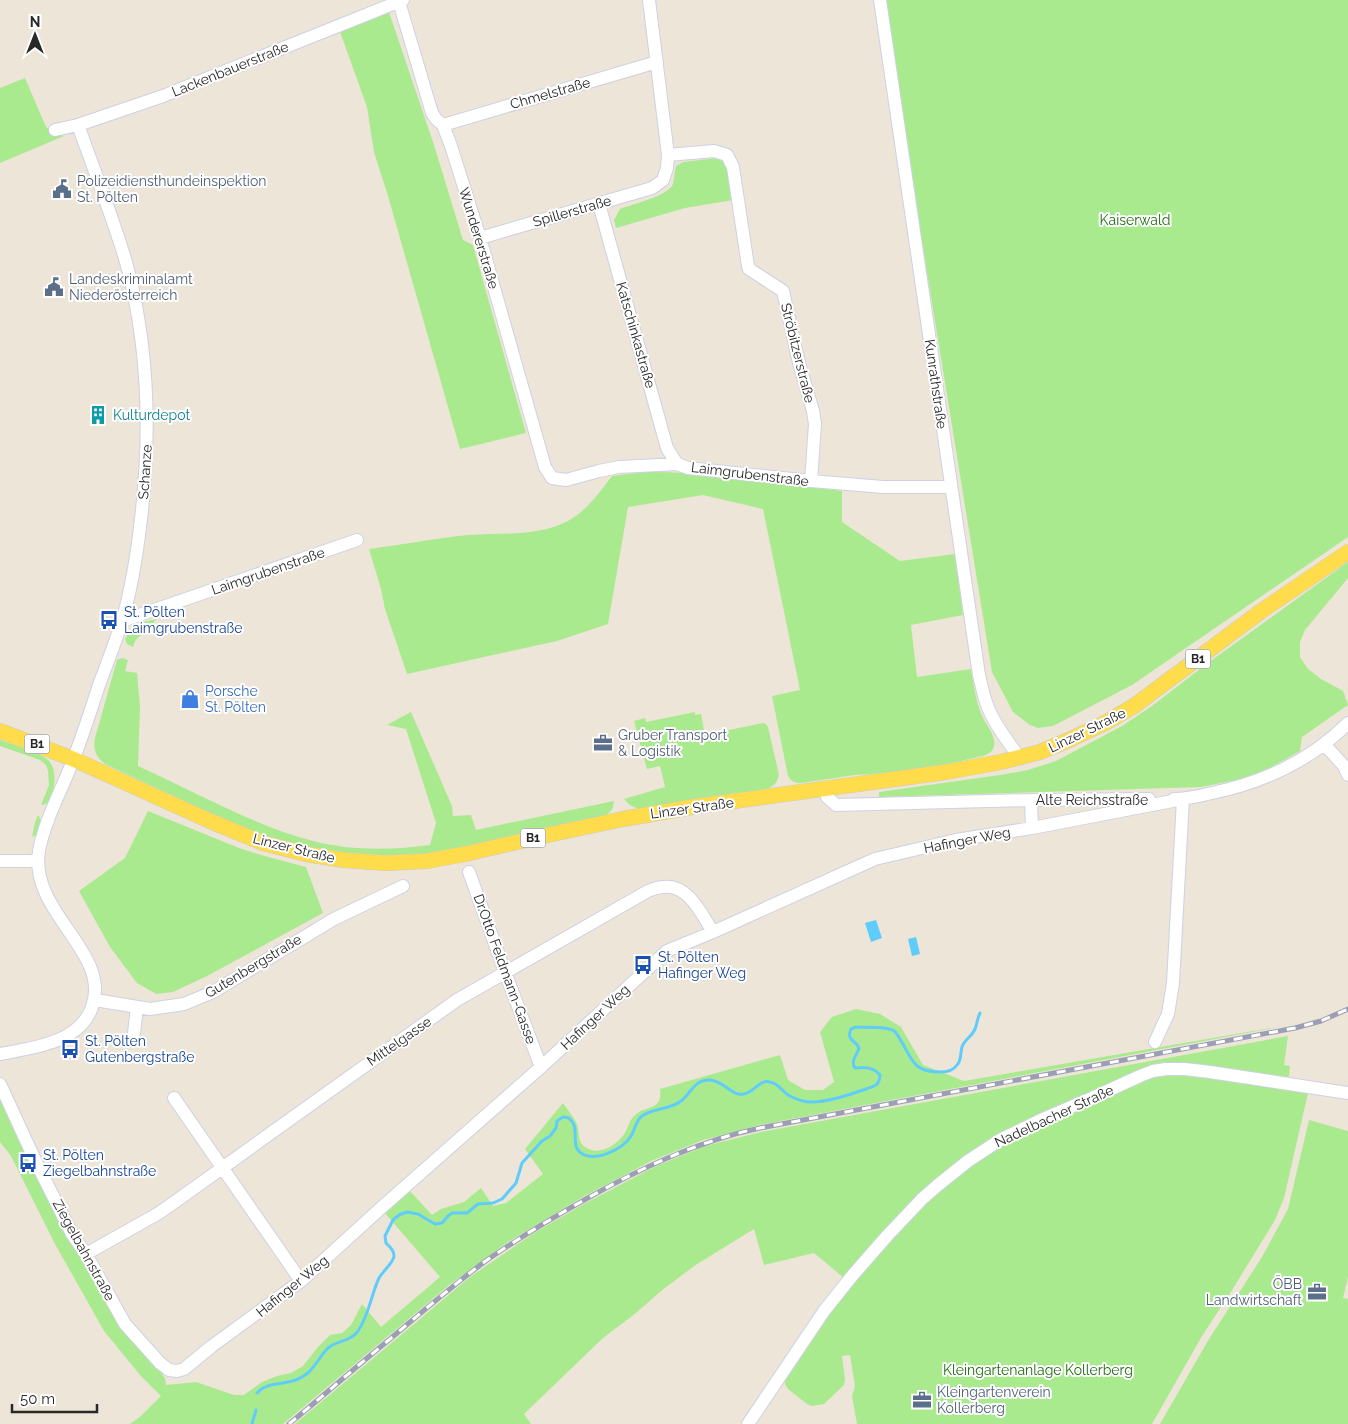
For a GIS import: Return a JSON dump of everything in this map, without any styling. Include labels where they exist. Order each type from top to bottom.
[{"type":"main road","name":"Linzer Straße","points":[[0,731],[73,759],[263,843],[323,858],[365,862],[406,862],[448,858],[624,819],[698,806],[946,772],[1020,758],[1040,752],[1105,723],[1134,706],[1260,612],[1348,552]]},
{"type":"street","points":[[649,0],[668,155]]},
{"type":"street","name":"Kunrathstraße","points":[[880,0],[983,694],[990,712],[1020,758]]},
{"type":"street","name":"Lackenbauerstraße","points":[[55,130],[78,125],[163,96],[401,1]]},
{"type":"street","name":"Wundererstraße","points":[[401,1],[432,112],[443,125],[451,146],[480,238],[545,468],[552,478]]},
{"type":"street","name":"Chmelstraße","points":[[443,125],[657,62]]},
{"type":"street","name":"Schanze","points":[[73,759],[122,621],[133,578],[143,500],[147,423],[145,364],[135,303],[126,264],[116,230],[78,125]]},
{"type":"street","name":"Ströbitzerstraße","points":[[668,155],[714,151],[727,155],[733,167],[748,266],[783,291],[813,411],[815,424],[811,481]]},
{"type":"street","name":"Spillerstraße","points":[[480,238],[652,188],[663,180],[667,168],[668,155]]},
{"type":"street","name":"Katschinkastraße","points":[[599,204],[668,448],[676,464]]},
{"type":"street","name":"Laimgrubenstraße","points":[[552,478],[566,480],[598,471],[676,464],[688,468],[811,481],[883,487],[951,487]]},
{"type":"street","name":"Laimgrubenstraße","points":[[122,621],[357,540]]},
{"type":"street","name":"Alte Reichsstraße","points":[[825,790],[827,797],[836,804],[1183,799],[1254,783],[1280,772],[1324,744],[1348,723]]},
{"type":"street","points":[[1324,744],[1344,766],[1348,775]]},
{"type":"street","points":[[0,1054],[50,1042],[74,1032],[90,1014],[95,1000],[96,988],[90,966],[48,900],[39,875],[38,861],[40,848],[73,759]]},
{"type":"street","points":[[1155,1042],[1168,1014],[1173,983],[1183,799]]},
{"type":"street","name":"Hafinger Weg","points":[[177,1371],[184,1369],[212,1346],[301,1281],[541,1067],[667,951],[874,859],[956,840],[1032,828],[1183,799]]},
{"type":"street","points":[[1032,800],[1032,828]]},
{"type":"street","points":[[0,861],[38,861]]},
{"type":"street","name":"Dr.Otto Feldmann-Gasse","points":[[470,872],[541,1067]]},
{"type":"street","name":"Gutenbergstraße","points":[[95,1000],[150,1009],[197,1000],[334,918],[403,886]]},
{"type":"street","name":"Mittelgasse","points":[[86,1254],[159,1213],[457,1000],[648,891],[664,886],[678,888],[689,897],[713,932]]},
{"type":"street","points":[[134,1033],[137,1008]]},
{"type":"street","name":"Nadelbacher Straße","points":[[748,1424],[836,1296],[909,1212],[968,1161],[1020,1130],[1140,1076],[1166,1069],[1210,1072],[1348,1093]]},
{"type":"street","name":"Ziegelbahnstraße","points":[[0,1084],[72,1234],[86,1254],[125,1324],[160,1363],[169,1370],[177,1371]]},
{"type":"street","points":[[174,1098],[301,1281]]},
{"type":"green space","name":"Kaiserwald","points":[[886,0],[1348,0],[1348,537],[1132,685],[1053,726],[1038,728],[1030,725],[1013,712],[992,672],[922,241]]},
{"type":"green space","points":[[389,12],[434,145],[463,240],[473,245],[526,433],[460,449],[374,152],[367,107],[339,29]]},
{"type":"green space","points":[[25,78],[46,127],[64,136],[0,163],[0,88]]},
{"type":"green space","points":[[717,158],[726,161],[733,200],[685,208],[616,228],[614,220],[620,209],[662,194],[672,186],[676,166],[683,162]]},
{"type":"green space","points":[[645,472],[719,475],[842,491],[842,522],[900,561],[955,554],[963,615],[911,625],[917,677],[971,669],[979,708],[994,739],[994,746],[991,751],[983,756],[929,768],[855,775],[801,783],[791,780],[788,776],[772,696],[800,690],[763,509],[703,495],[628,507],[608,624],[557,641],[407,674],[385,609],[369,549],[456,536],[530,532],[554,527],[580,513],[592,502],[612,476]]},
{"type":"green space","points":[[1348,562],[1348,578],[1305,630],[1300,642],[1300,657],[1308,669],[1321,679],[1343,691],[1348,705],[1302,737],[1300,751],[1264,771],[1241,779],[1201,787],[879,797],[879,792],[1000,775],[1028,770],[1056,761],[1122,726],[1152,706],[1205,665]]},
{"type":"green space","points":[[157,619],[135,641],[133,647],[127,644],[125,639],[135,627]]},
{"type":"green space","points":[[122,658],[128,660],[125,671],[137,673],[140,707],[138,766],[246,817],[313,841],[342,847],[386,849],[430,845],[436,823],[406,729],[387,725],[411,712],[452,806],[453,816],[471,815],[476,830],[614,801],[613,807],[604,816],[447,852],[386,857],[324,851],[265,836],[214,815],[105,764],[99,759],[94,746],[95,738],[117,660]]},
{"type":"green space","points":[[695,712],[695,715],[701,714],[705,735],[763,723],[766,724],[779,775],[776,782],[766,790],[640,809],[631,806],[624,799],[665,787],[660,766],[647,769],[634,721],[645,718],[646,722]]},
{"type":"green space","points":[[0,740],[35,753],[50,762],[55,780],[51,799],[48,802],[41,805],[49,785],[46,765],[40,760],[0,746]]},
{"type":"green space","points":[[148,811],[239,848],[306,867],[323,913],[207,976],[173,992],[156,994],[137,983],[110,947],[79,891],[125,858]]},
{"type":"green space","points":[[38,815],[41,822],[40,827],[37,835],[32,837],[35,822]]},
{"type":"green space","points":[[856,1009],[880,1014],[901,1027],[923,1065],[964,1081],[1294,1024],[760,1125],[703,1140],[651,1161],[581,1198],[508,1242],[448,1286],[283,1424],[130,1424],[140,1417],[161,1396],[140,1375],[104,1331],[55,1244],[11,1156],[0,1142],[0,1098],[67,1237],[160,1370],[166,1385],[196,1382],[234,1395],[244,1395],[262,1382],[291,1373],[303,1366],[330,1335],[342,1333],[351,1325],[362,1304],[381,1327],[440,1277],[384,1212],[409,1190],[432,1215],[441,1209],[464,1202],[481,1188],[493,1206],[506,1203],[543,1174],[525,1149],[563,1103],[576,1122],[582,1145],[596,1151],[607,1148],[617,1142],[638,1112],[652,1107],[659,1101],[660,1089],[780,1055],[788,1080],[805,1090],[823,1090],[834,1082],[820,1032],[832,1017]]},
{"type":"green space","points":[[1288,1036],[1284,1065],[1290,1066],[1289,1076],[1285,1078],[1186,1065],[998,1135],[844,1278],[814,1253],[764,1265],[754,1229],[694,1266],[603,1338],[524,1414],[531,1424],[295,1424],[470,1277],[534,1233],[654,1167],[705,1146],[761,1132]]},
{"type":"green space","name":"Kleingartenanlage Kollerberg","points":[[1185,1075],[1308,1093],[1284,1198],[1275,1220],[1202,1336],[1152,1424],[857,1424],[852,1396],[855,1386],[850,1355],[842,1356],[844,1385],[824,1404],[812,1406],[807,1404],[788,1389],[785,1379],[839,1300],[925,1202],[971,1165],[1003,1145],[1142,1082],[1154,1077]]},
{"type":"green space","points":[[1309,1120],[1348,1131],[1348,1277],[1343,1298],[1348,1299],[1348,1424],[1160,1424],[1209,1339],[1262,1257],[1288,1209]]},
{"type":"water","points":[[876,920],[882,938],[871,942],[865,923]]},
{"type":"water","points":[[916,937],[920,954],[912,956],[908,939]]},
{"type":"waterway","points":[[257,1393],[268,1386],[297,1380],[312,1369],[328,1348],[355,1335],[365,1318],[379,1278],[394,1258],[392,1249],[386,1243],[385,1236],[393,1220],[407,1212],[418,1214],[435,1224],[442,1223],[452,1213],[467,1213],[478,1204],[493,1203],[502,1199],[516,1183],[522,1163],[542,1141],[550,1136],[556,1128],[557,1121],[563,1117],[569,1118],[574,1124],[578,1150],[587,1156],[594,1156],[608,1153],[622,1146],[631,1136],[638,1120],[642,1116],[646,1113],[677,1104],[697,1084],[705,1080],[715,1081],[740,1094],[748,1093],[763,1082],[770,1082],[778,1085],[788,1095],[810,1102],[826,1101],[851,1094],[876,1085],[879,1082],[880,1076],[872,1069],[855,1068],[854,1060],[859,1048],[850,1038],[850,1033],[851,1029],[856,1027],[891,1029],[898,1035],[916,1065],[932,1072],[947,1071],[954,1069],[959,1063],[961,1049],[974,1031],[980,1013]]},
{"type":"waterway","points":[[252,1424],[256,1410]]},
{"type":"railway","points":[[289,1424],[487,1260],[548,1221],[607,1188],[649,1166],[692,1148],[760,1128],[1295,1028],[1321,1021],[1348,1009]]},
{"type":"place","name":"Polizeidiensthundeinspektion St. Pölten","points":[[62,189]]},
{"type":"place","name":"Landeskriminalamt Niederösterreich","points":[[54,287]]},
{"type":"place","name":"Kulturdepot","points":[[98,415]]},
{"type":"place","name":"St. Pölten Laimgrubenstraße","points":[[109,620]]},
{"type":"place","name":"Porsche St. Pölten","points":[[190,699]]},
{"type":"place","name":"Gruber Transport & Logistik","points":[[603,743]]},
{"type":"place","name":"St. Pölten Hafinger Weg","points":[[643,965]]},
{"type":"place","name":"St. Pölten Gutenbergstraße","points":[[70,1049]]},
{"type":"place","name":"St. Pölten Ziegelbahnstraße","points":[[28,1163]]},
{"type":"place","name":"ÖBB Landwirtschaft","points":[[1317,1292]]},
{"type":"place","name":"Kleingartenverein Kollerberg","points":[[922,1400]]}]
